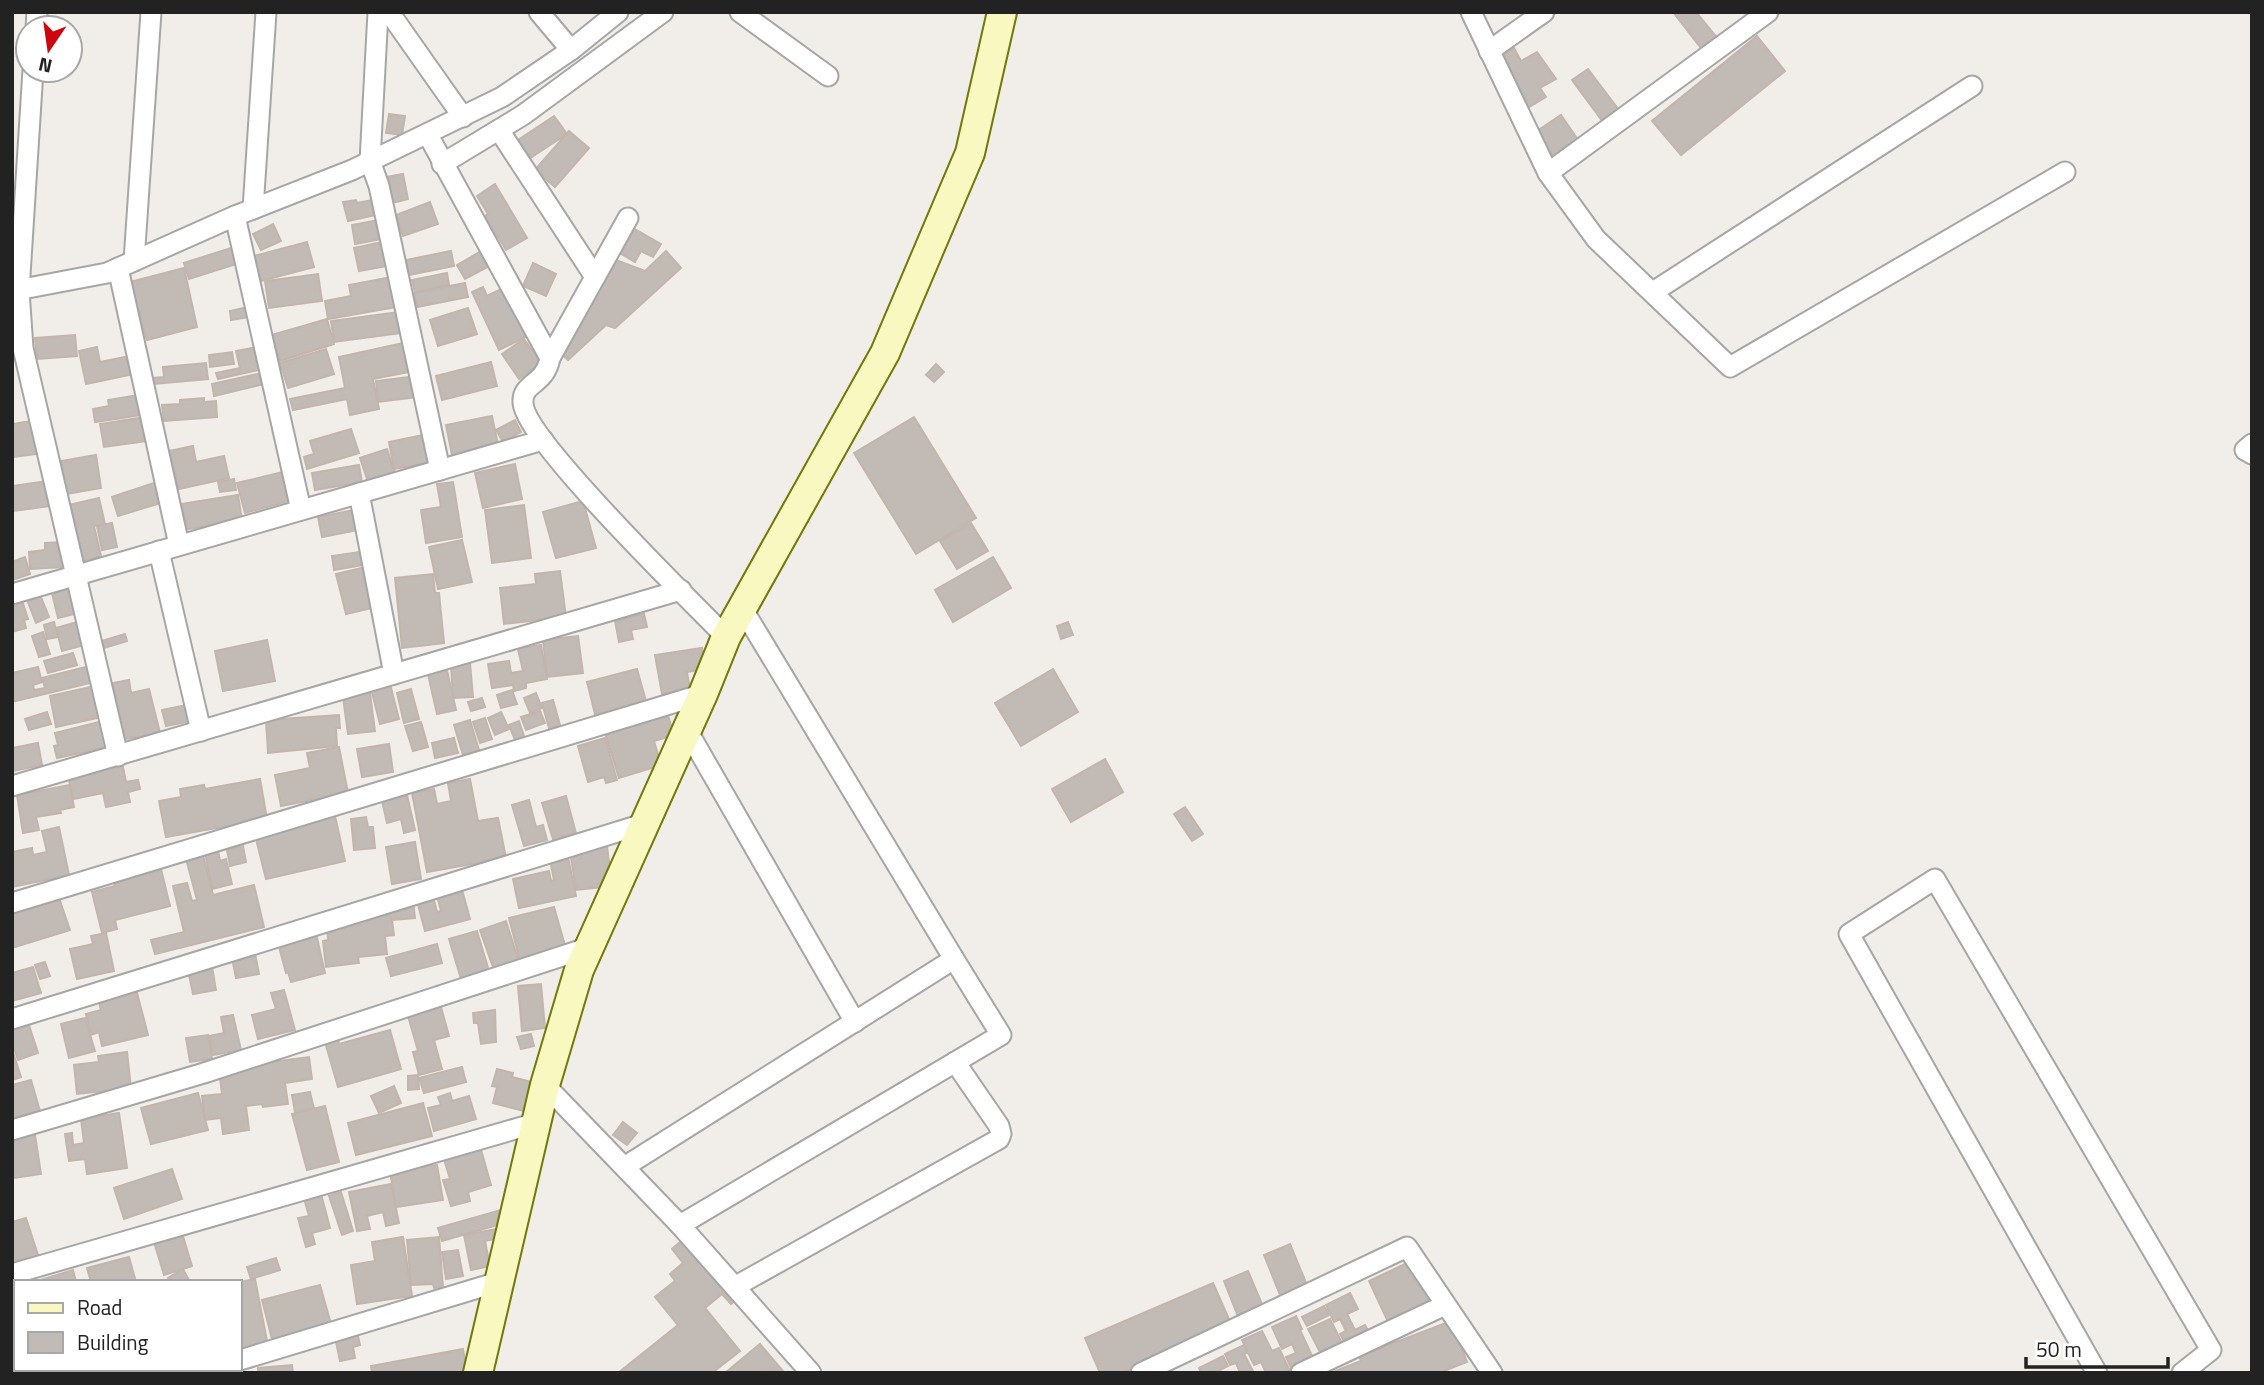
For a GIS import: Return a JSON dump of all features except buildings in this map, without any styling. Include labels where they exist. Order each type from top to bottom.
[{"type":"street","points":[[151,12],[126,265],[179,545]]},
{"type":"street","points":[[266,12],[244,213],[301,510]]},
{"type":"street","points":[[378,12],[370,161],[379,186],[440,470]]},
{"type":"street","points":[[389,12],[463,117]]},
{"type":"street","points":[[539,12],[571,50]]},
{"type":"street","points":[[16,291],[107,273],[428,135],[502,97],[571,50],[618,12]]},
{"type":"street","points":[[442,164],[523,115],[663,12]]},
{"type":"street","points":[[740,12],[828,76]]},
{"type":"street","points":[[478,1373],[545,1085],[579,970],[726,637],[885,353],[971,153],[1002,12]]},
{"type":"street","points":[[1471,12],[1548,173],[1596,239],[1730,367],[2066,172]]},
{"type":"street","points":[[1489,51],[1545,12]]},
{"type":"street","points":[[1548,173],[1768,12]]},
{"type":"street","points":[[32,84],[16,291],[23,348],[118,756]]},
{"type":"street","points":[[1653,292],[1972,86]]},
{"type":"street","points":[[499,130],[594,277]]},
{"type":"street","points":[[428,135],[550,358]]},
{"type":"street","points":[[628,218],[544,373],[524,394],[526,417],[564,468],[726,637]]},
{"type":"street","points":[[12,594],[543,440]]},
{"type":"street","points":[[2252,444],[2245,450],[2252,454]]},
{"type":"street","points":[[359,493],[394,674]]},
{"type":"street","points":[[159,551],[201,731]]},
{"type":"street","points":[[12,786],[681,590]]},
{"type":"street","points":[[680,1225],[1001,1035],[742,608]]},
{"type":"street","points":[[12,903],[703,694]]},
{"type":"street","points":[[687,730],[855,1022]]},
{"type":"street","points":[[12,1019],[643,824]]},
{"type":"street","points":[[2097,1373],[1849,934],[1935,879],[2211,1350],[2182,1373]]},
{"type":"street","points":[[12,1130],[204,1073],[590,947]]},
{"type":"street","points":[[632,1162],[954,959]]},
{"type":"street","points":[[736,1286],[999,1139],[999,1126],[955,1062]]},
{"type":"street","points":[[545,1085],[680,1225],[811,1373]]},
{"type":"street","points":[[12,1273],[536,1123]]},
{"type":"street","points":[[1142,1373],[1163,1368],[1407,1247],[1492,1373]]},
{"type":"street","points":[[242,1359],[498,1282]]},
{"type":"street","points":[[1301,1373],[1445,1305]]}]
